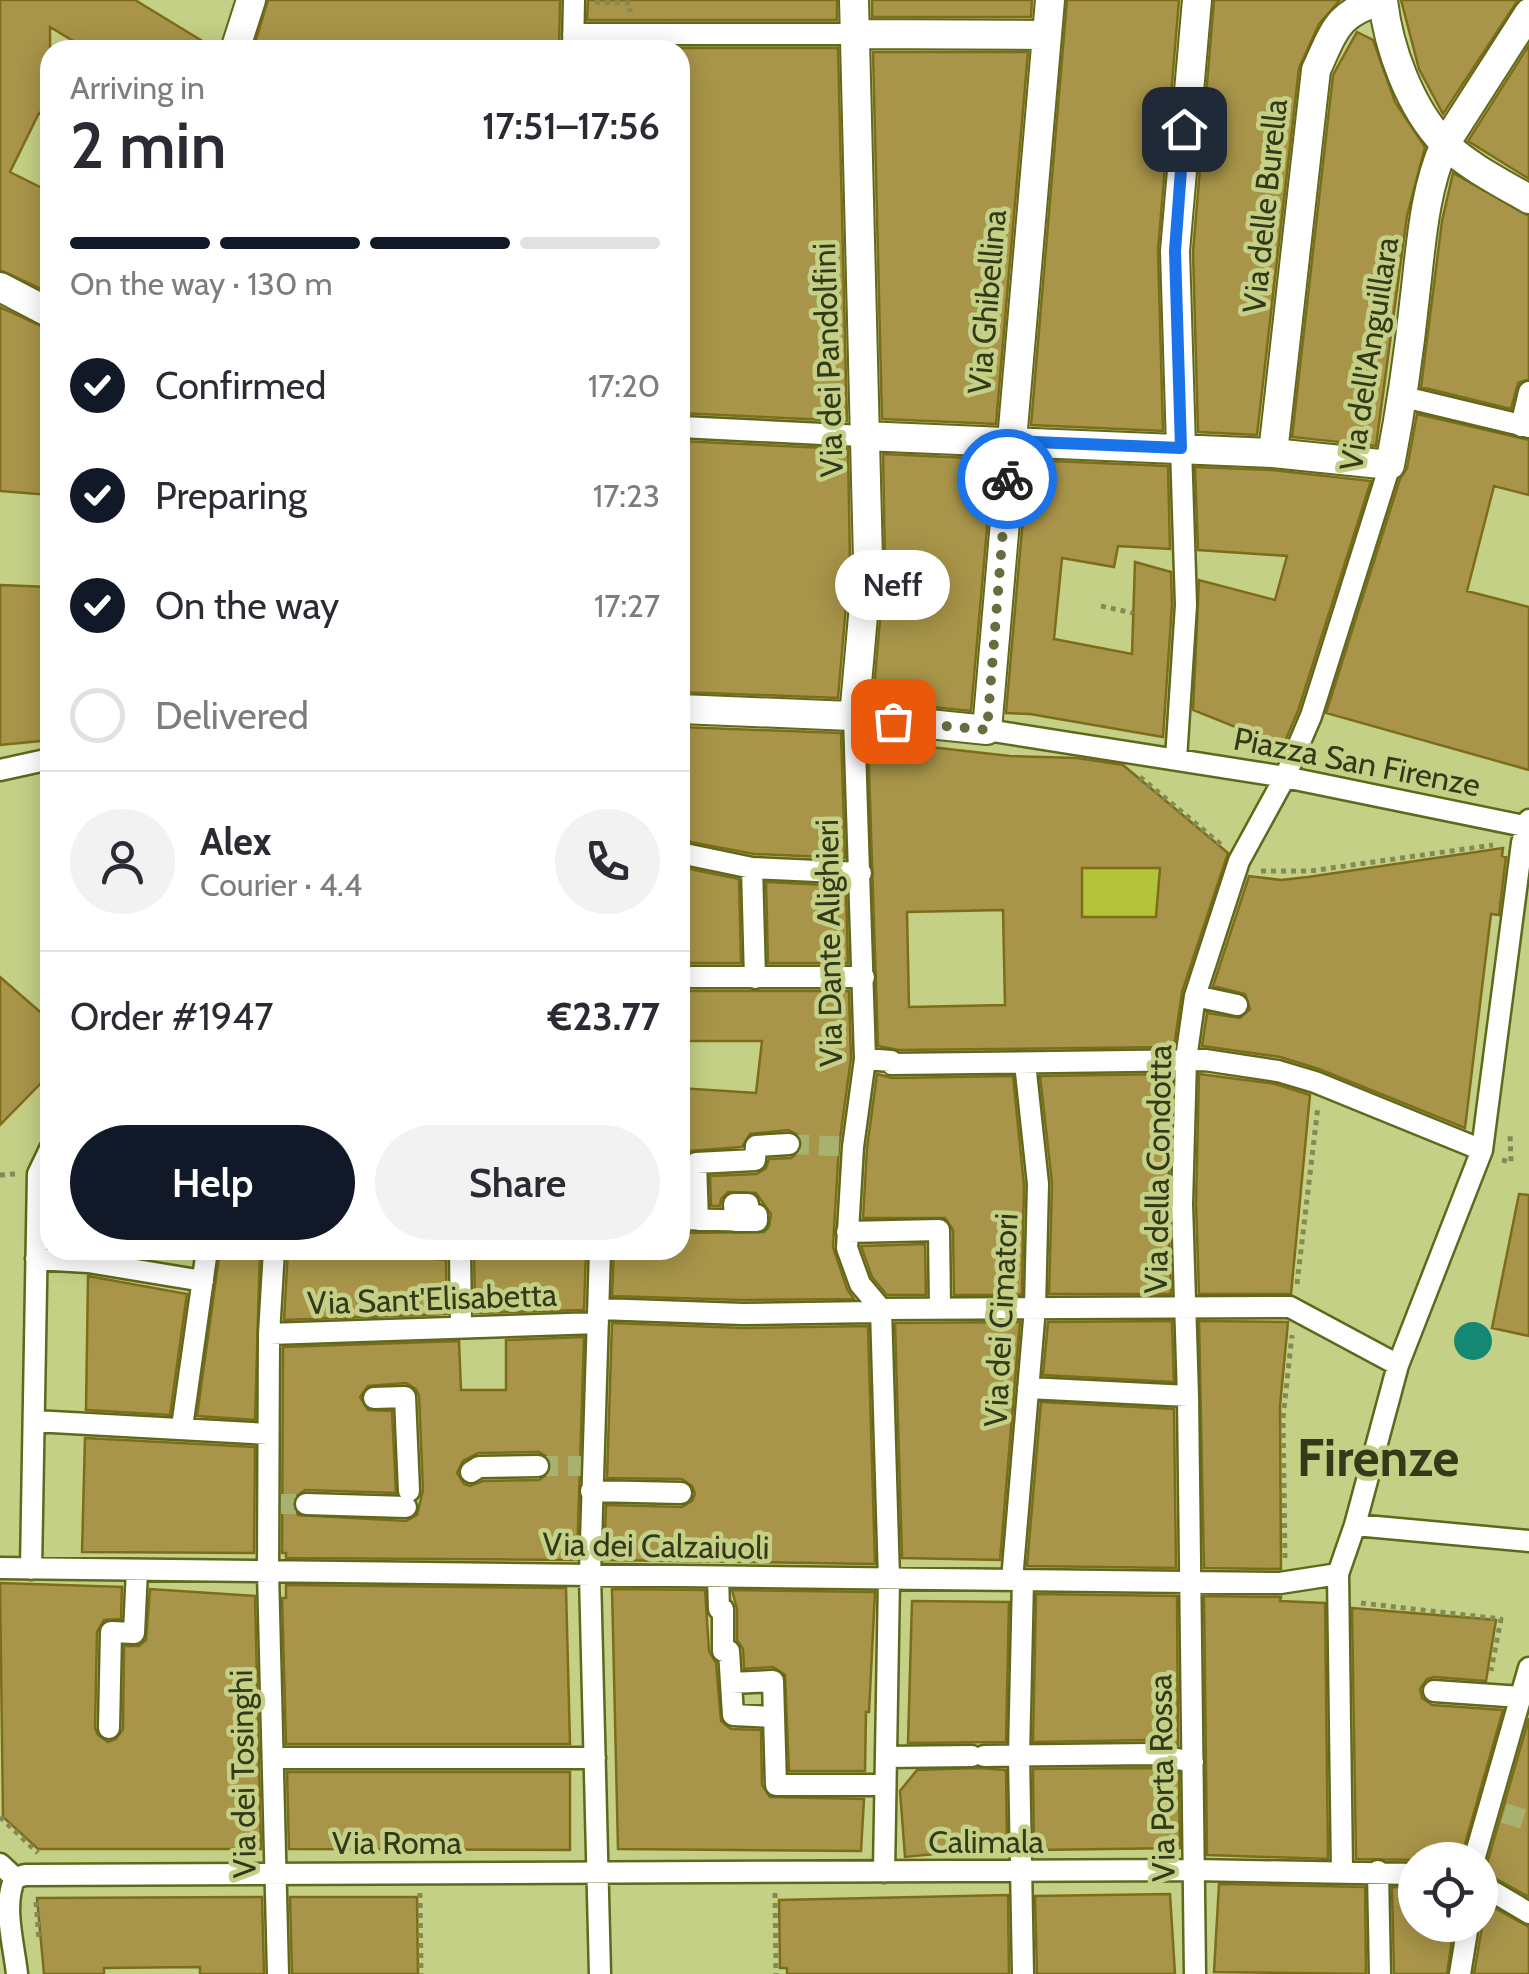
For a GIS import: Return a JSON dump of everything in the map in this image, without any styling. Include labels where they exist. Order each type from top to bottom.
[{"type":"street","points":[[237,40],[250,0]]},
{"type":"street","points":[[573,40],[574,0]]},
{"type":"street","name":"Via dei Pandolfini","points":[[854,0],[868,560],[854,717]]},
{"type":"street","name":"Via Ghibellina","points":[[987,730],[1050,0]]},
{"type":"street","points":[[1176,760],[1186,605],[1175,251],[1197,0]]},
{"type":"street","points":[[1383,0],[1392,50],[1400,70],[1444,144],[1529,199]]},
{"type":"street","name":"Via delle Burella","points":[[1273,452],[1316,70],[1349,4],[1383,0]]},
{"type":"street","name":"Via dell'Anguillara","points":[[1285,776],[1311,716],[1390,466],[1404,397],[1430,189],[1444,144],[1529,13]]},
{"type":"street","points":[[580,40],[628,26],[855,34],[1046,35]]},
{"type":"street","points":[[0,287],[40,309]]},
{"type":"street","points":[[1404,397],[1525,426],[1529,392]]},
{"type":"street","points":[[690,427],[1273,452],[1390,466]]},
{"type":"street","points":[[690,709],[854,717],[987,730]]},
{"type":"street","name":"Via Dante Alighieri","points":[[854,717],[865,1060],[853,1147],[847,1248],[854,1273],[882,1311]]},
{"type":"street","name":"Piazza San Firenze","points":[[987,730],[1285,776],[1528,824]]},
{"type":"street","points":[[0,770],[40,761]]},
{"type":"street","name":"Via della Condotta","points":[[1188,1582],[1182,1204],[1186,1060],[1195,996],[1238,865],[1285,776]]},
{"type":"street","points":[[1342,1871],[1338,1574],[1398,1365],[1482,1150],[1528,824]]},
{"type":"street","points":[[690,856],[752,868],[860,873]]},
{"type":"street","points":[[752,868],[755,978]]},
{"type":"street","points":[[690,977],[864,977]]},
{"type":"street","points":[[1195,996],[1237,1005]]},
{"type":"street","points":[[865,1060],[917,1064],[1186,1060],[1278,1070],[1326,1085],[1482,1150]]},
{"type":"street","name":"Via dei Cimatori","points":[[1023,1974],[1018,1580],[1036,1308],[1038,1184],[1025,1063]]},
{"type":"street","points":[[690,1212],[696,1163],[755,1160],[756,1146],[789,1144]]},
{"type":"street","points":[[31,1569],[40,1170]]},
{"type":"street","points":[[690,1220],[734,1220]]},
{"type":"street","points":[[848,1230],[939,1230],[940,1308]]},
{"type":"street","points":[[36,1259],[40,1259]]},
{"type":"street","points":[[53,1260],[203,1281]]},
{"type":"street","points":[[182,1428],[206,1260]]},
{"type":"street","name":"Via dei Tosinghi","points":[[273,1260],[268,1334],[272,1504],[268,1572],[278,1974]]},
{"type":"street","points":[[460,1260],[460,1327]]},
{"type":"street","points":[[600,1260],[589,1466],[600,1974]]},
{"type":"street","name":"Via Sant'Elisabetta","points":[[268,1334],[460,1327],[598,1316],[940,1308],[1292,1308]]},
{"type":"street","points":[[1292,1308],[1398,1365]]},
{"type":"street","points":[[882,1311],[889,1579],[884,1872]]},
{"type":"street","points":[[1028,1388],[1188,1396]]},
{"type":"street","points":[[306,1504],[408,1499],[405,1396],[374,1398]]},
{"type":"street","points":[[34,1421],[268,1434]]},
{"type":"street","points":[[472,1472],[479,1466],[538,1466]]},
{"type":"street","points":[[591,1491],[681,1493]]},
{"type":"street","points":[[1355,1525],[1529,1542]]},
{"type":"street","name":"Via dei Calzaiuoli","points":[[0,1568],[1188,1582],[1283,1582],[1338,1574]]},
{"type":"street","points":[[110,1728],[112,1632],[134,1633],[137,1570]]},
{"type":"street","points":[[718,1578],[723,1651],[729,1650],[733,1715],[773,1717]]},
{"type":"street","name":"Via Porta Rossa","points":[[1188,1582],[1195,1974]]},
{"type":"street","points":[[1482,1842],[1497,1810],[1529,1668]]},
{"type":"street","points":[[731,1684],[773,1681],[776,1785],[885,1785]]},
{"type":"street","points":[[1434,1690],[1522,1697]]},
{"type":"street","points":[[886,1757],[1151,1754],[1193,1762]]},
{"type":"street","points":[[274,1758],[594,1758]]},
{"type":"street","name":"Calimala","points":[[777,1873],[1194,1870],[1398,1873]]},
{"type":"street","points":[[8,1871],[17,1974]]},
{"type":"street","name":"Via Roma","points":[[8,1871],[24,1875],[777,1873]]},
{"type":"street","points":[[1378,1872],[1380,1974]]},
{"type":"street","points":[[1498,1895],[1529,1914]]},
{"type":"street","points":[[1460,1974],[1465,1942]]},
{"type":"path","points":[[574,0],[630,3],[628,26]]},
{"type":"path","points":[[1101,606],[1133,613]]},
{"type":"path","points":[[1128,768],[1236,856],[1234,863],[1238,865],[1278,873],[1506,846]]},
{"type":"path","points":[[1283,1582],[1284,1418],[1292,1308],[1326,1085]]},
{"type":"path","points":[[776,1974],[777,1873]]},
{"type":"path","points":[[420,1894],[421,1974]]},
{"type":"path","points":[[35,1896],[40,1954]]},
{"type":"green space","points":[[1082,868],[1160,868],[1156,917],[1082,917]]},
{"type":"water","points":[[1473,1322],[1486,1328],[1492,1341],[1486,1354],[1473,1360],[1460,1354],[1454,1341],[1460,1328]]},
{"type":"building","points":[[0,0],[135,0],[201,40],[71,40],[50,27],[50,40],[40,40],[40,113],[10,172],[40,187],[40,288],[0,270]]},
{"type":"building","points":[[268,0],[560,0],[559,40],[256,40]]},
{"type":"building","points":[[588,0],[837,0],[837,20],[587,20]]},
{"type":"building","points":[[872,0],[1032,0],[1031,17],[872,17]]},
{"type":"building","points":[[1067,0],[1179,0],[1158,250],[1163,431],[1031,425]]},
{"type":"building","points":[[1214,0],[1340,0],[1319,24],[1299,68],[1257,435],[1198,432],[1193,252]]},
{"type":"building","points":[[1401,0],[1518,0],[1443,114],[1419,69]]},
{"type":"building","points":[[1357,32],[1373,40],[1395,102],[1425,147],[1407,216],[1376,446],[1292,437],[1333,75]]},
{"type":"building","points":[[1529,45],[1529,179],[1468,141]]},
{"type":"building","points":[[690,48],[838,48],[847,421],[690,413]]},
{"type":"building","points":[[873,52],[1028,52],[996,424],[882,419]]},
{"type":"building","points":[[1453,173],[1529,216],[1529,379],[1518,383],[1511,409],[1421,387],[1442,221]]},
{"type":"building","points":[[0,307],[40,325],[40,494],[0,491]]},
{"type":"building","points":[[1417,414],[1529,440],[1529,495],[1494,486],[1467,591],[1529,607],[1529,770],[1326,713],[1400,479],[1407,468]]},
{"type":"building","points":[[690,441],[848,449],[850,559],[838,698],[690,692]]},
{"type":"building","points":[[883,454],[993,459],[971,711],[873,701],[885,561]]},
{"type":"building","points":[[1028,460],[1168,466],[1170,549],[1118,546],[1114,567],[1062,558],[1054,639],[1132,654],[1135,562],[1171,572],[1163,737],[1006,713]]},
{"type":"building","points":[[1195,467],[1272,470],[1371,481],[1298,711],[1283,746],[1193,710],[1199,580],[1275,600],[1287,556],[1198,550]]},
{"type":"building","points":[[0,585],[40,587],[40,741],[0,745]]},
{"type":"building","points":[[690,727],[841,733],[845,858],[754,854],[690,842]]},
{"type":"building","points":[[868,740],[1123,765],[1228,853],[1182,992],[1174,1047],[899,1050],[878,1046]],"holes":[[[1082,868],[1160,868],[1156,917],[1082,917]],[[1003,910],[1005,1005],[909,1007],[907,912]]]},
{"type":"building","points":[[1503,848],[1502,856],[1506,857],[1499,915],[1491,914],[1465,1128],[1319,1069],[1280,1057],[1202,1046],[1207,1013],[1240,1018],[1250,1009],[1245,994],[1213,986],[1249,876],[1281,880]]},
{"type":"building","points":[[690,869],[739,879],[741,963],[690,963]]},
{"type":"building","points":[[766,882],[846,886],[848,963],[768,963]]},
{"type":"building","points":[[0,977],[40,1012],[40,1084],[0,1125]]},
{"type":"building","points":[[690,991],[849,991],[851,1058],[839,1146],[833,1247],[854,1299],[612,1296],[614,1260],[690,1260],[690,1233],[764,1232],[769,1227],[771,1214],[756,1193],[728,1192],[720,1206],[711,1206],[710,1176],[757,1174],[766,1168],[769,1159],[791,1158],[802,1149],[800,1136],[788,1130],[750,1134],[742,1147],[690,1151],[690,1089],[756,1093],[762,1041],[690,1041]]},
{"type":"building","points":[[877,1074],[892,1078],[1013,1076],[1024,1185],[1022,1295],[954,1295],[953,1230],[945,1218],[863,1218]]},
{"type":"building","points":[[1172,1074],[1168,1204],[1171,1294],[1049,1294],[1052,1183],[1040,1076]]},
{"type":"building","points":[[1199,1074],[1275,1084],[1310,1095],[1291,1294],[1199,1294]]},
{"type":"building","points":[[1519,1194],[1529,1195],[1529,1336],[1492,1328]]},
{"type":"building","points":[[925,1244],[926,1295],[887,1295],[872,1277],[861,1246]]},
{"type":"building","points":[[219,1260],[260,1260],[255,1420],[197,1416]]},
{"type":"building","points":[[287,1260],[446,1260],[447,1314],[284,1320]]},
{"type":"building","points":[[474,1260],[586,1260],[584,1310],[475,1313]]},
{"type":"building","points":[[88,1276],[187,1294],[170,1415],[86,1410]]},
{"type":"building","points":[[1172,1321],[1174,1382],[1043,1375],[1048,1322]]},
{"type":"building","points":[[1199,1321],[1288,1322],[1280,1406],[1281,1569],[1204,1568]]},
{"type":"building","points":[[1020,1322],[1000,1560],[902,1558],[895,1323]]},
{"type":"building","points":[[612,1323],[743,1328],[868,1326],[875,1564],[604,1560],[606,1505],[682,1507],[695,1494],[682,1479],[607,1478]]},
{"type":"building","points":[[584,1337],[577,1560],[286,1558],[286,1553],[282,1553],[283,1347],[459,1341],[461,1390],[506,1390],[506,1340]],"holes":[[[406,1383],[419,1396],[423,1490],[417,1515],[406,1521],[298,1515],[292,1505],[294,1498],[305,1490],[396,1493],[392,1411],[368,1410],[360,1397],[368,1386]],[[539,1452],[552,1465],[539,1480],[483,1481],[470,1486],[457,1473],[463,1461],[478,1453]]]},
{"type":"building","points":[[1041,1402],[1174,1409],[1176,1568],[1027,1566]]},
{"type":"building","points":[[85,1438],[255,1447],[254,1553],[82,1552]]},
{"type":"building","points":[[0,1583],[122,1587],[121,1619],[104,1620],[97,1632],[95,1728],[108,1742],[123,1729],[124,1646],[139,1646],[146,1640],[150,1589],[255,1596],[261,1849],[38,1849],[3,1817]]},
{"type":"building","points":[[286,1585],[566,1588],[570,1744],[286,1744],[282,1598],[286,1598]]},
{"type":"building","points":[[612,1589],[705,1590],[709,1651],[716,1663],[721,1721],[731,1729],[761,1730],[762,1785],[770,1797],[864,1799],[861,1851],[618,1849]]},
{"type":"building","points":[[732,1590],[875,1592],[865,1771],[789,1771],[785,1675],[773,1667],[744,1669]]},
{"type":"building","points":[[1036,1594],[1177,1596],[1178,1745],[1151,1740],[1033,1742]]},
{"type":"building","points":[[1204,1596],[1281,1597],[1280,1601],[1325,1603],[1328,1859],[1207,1855]]},
{"type":"building","points":[[912,1601],[1009,1602],[1006,1742],[908,1743]]},
{"type":"building","points":[[1352,1608],[1496,1620],[1486,1681],[1434,1677],[1427,1679],[1420,1689],[1422,1698],[1432,1705],[1503,1710],[1466,1842],[1398,1842],[1398,1860],[1356,1859]]},
{"type":"building","points":[[1529,1718],[1529,1897],[1498,1880],[1498,1842],[1493,1842]]},
{"type":"building","points":[[1150,1768],[1179,1773],[1180,1848],[1038,1850],[1038,1844],[1034,1845],[1033,1769]]},
{"type":"building","points":[[917,1770],[1006,1770],[1007,1847],[905,1857],[900,1791]]},
{"type":"building","points":[[287,1772],[570,1772],[570,1850],[289,1849]]},
{"type":"building","points":[[1219,1884],[1365,1887],[1366,1974],[1214,1972]]},
{"type":"building","points":[[1392,1887],[1398,1887],[1398,1942],[1452,1942],[1447,1974],[1394,1974]]},
{"type":"building","points":[[1170,1894],[1175,1974],[1037,1974],[1035,1896]]},
{"type":"building","points":[[1008,1895],[1009,1974],[787,1974],[787,1968],[780,1968],[779,1900]]},
{"type":"building","points":[[262,1897],[264,1974],[200,1974],[200,1967],[104,1968],[104,1974],[44,1974],[37,1898]]},
{"type":"building","points":[[290,1897],[417,1897],[418,1974],[292,1974]]},
{"type":"building","points":[[1498,1910],[1529,1927],[1529,1974],[1474,1974],[1479,1942],[1498,1942]]},
{"type":"tunnel","points":[[789,1144],[853,1147]]},
{"type":"tunnel","points":[[538,1466],[586,1466]]},
{"type":"tunnel","points":[[276,1504],[306,1504]]},
{"type":"tunnel","points":[[1504,1813],[1529,1821]]},
{"type":"way so far","points":[[893,721],[987,730],[1007,479]]},
{"type":"place","name":"Neff","points":[[893,721]]},
{"type":"district","name":"Firenze","points":[[1378,1458]]},
{"type":"route","points":[[1007,479],[1010,441],[1181,448],[1175,251],[1184,129]]}]
